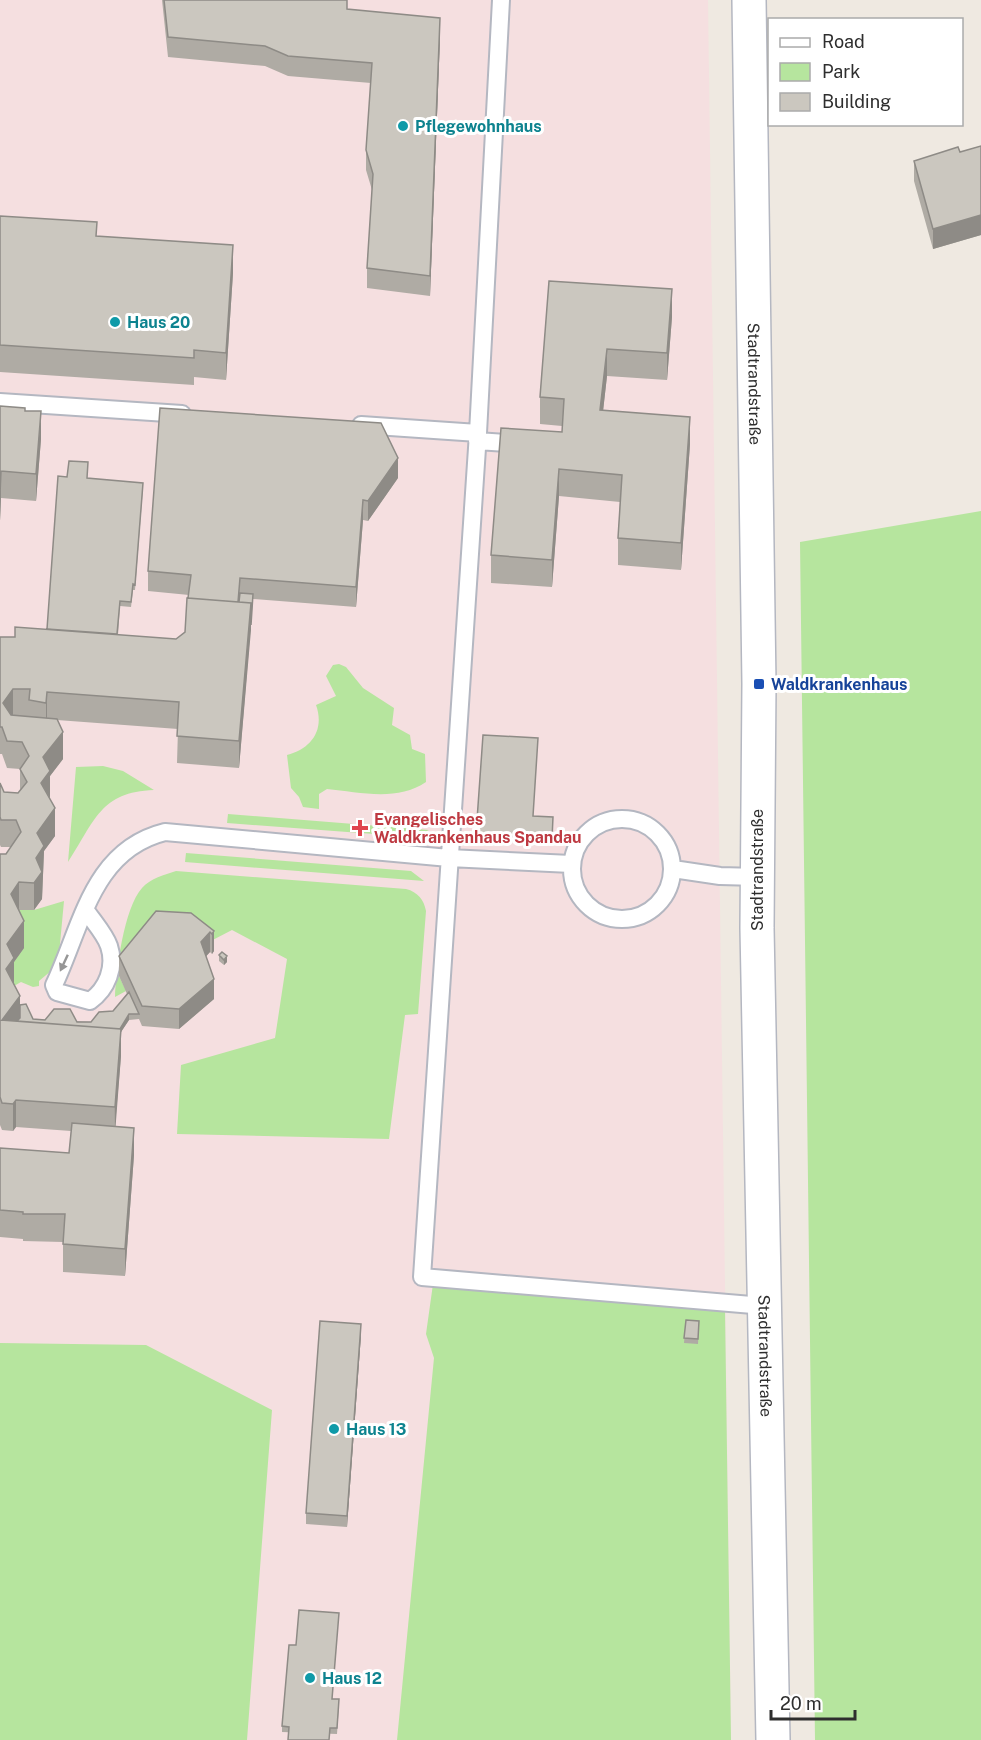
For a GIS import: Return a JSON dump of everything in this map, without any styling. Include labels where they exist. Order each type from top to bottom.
[{"type":"street","name":"Stadtrandstraße","points":[[749,0],[759,684],[758,877],[773,1740]]},
{"type":"lane","points":[[501,0],[477,437],[422,1277],[765,1306]]},
{"type":"lane","points":[[0,402],[203,415]]},
{"type":"lane","points":[[346,424],[540,445]]},
{"type":"lane","points":[[629,819],[644,824],[658,834],[667,847],[673,869],[665,895],[654,908],[639,916],[623,920],[606,917],[591,909],[579,897],[572,881],[571,864],[576,849],[585,835],[597,825],[613,820],[629,819]]},
{"type":"lane","points":[[86,909],[109,946],[110,974],[101,993],[90,1001],[57,992],[54,986],[86,909],[98,884],[117,855],[144,837],[165,832],[449,858],[571,864]]},
{"type":"lane","points":[[673,869],[720,876],[758,877]]},
{"type":"shaded area","name":"Evangelisches Waldkrankenhaus Spandau","points":[[0,0],[708,0],[731,1740],[0,1740]]},
{"type":"green space","points":[[981,511],[981,1740],[815,1740],[800,542]]},
{"type":"green space","points":[[339,664],[346,667],[363,688],[394,708],[392,725],[410,735],[412,749],[425,754],[426,782],[403,792],[390,794],[327,789],[319,794],[319,809],[303,807],[299,797],[291,788],[287,755],[303,748],[314,737],[319,723],[316,705],[336,696],[326,676],[333,665]]},
{"type":"green space","points":[[103,766],[123,771],[154,790],[122,796],[110,803],[93,822],[68,862],[76,767]]},
{"type":"green space","points":[[228,814],[429,830],[414,837],[227,823]]},
{"type":"green space","points":[[186,853],[411,871],[424,881],[185,862]]},
{"type":"green space","points":[[176,871],[406,889],[420,897],[426,911],[418,1014],[405,1015],[389,1139],[177,1134],[181,1065],[275,1038],[287,959],[232,930],[205,944],[119,976],[126,991],[115,997],[122,940],[136,897],[149,882]]},
{"type":"green space","points":[[64,901],[58,965],[39,981],[39,986],[33,987],[21,982],[14,986],[7,958],[14,918],[19,910],[34,910]]},
{"type":"green space","points":[[433,1284],[725,1308],[731,1740],[397,1740],[434,1358],[426,1334]]},
{"type":"green space","points":[[0,1343],[146,1345],[272,1410],[247,1740],[0,1740]]},
{"type":"building","name":"Pflegewohnhaus","points":[[164,0],[347,0],[347,9],[440,18],[430,276],[367,268],[373,174],[366,150],[372,63],[288,56],[265,46],[168,37]]},
{"type":"building","points":[[981,146],[981,215],[933,229],[914,161],[958,147],[960,152]]},
{"type":"building","name":"Haus 20","points":[[0,216],[97,222],[96,236],[233,245],[226,353],[194,350],[194,358],[0,345]]},
{"type":"building","points":[[549,281],[672,289],[667,353],[607,349],[600,410],[690,417],[681,543],[618,538],[622,475],[559,469],[552,560],[491,555],[501,428],[562,432],[564,399],[540,397]]},
{"type":"building","points":[[0,406],[25,408],[25,411],[41,411],[36,474],[1,471],[0,494]]},
{"type":"building","points":[[160,408],[381,423],[398,458],[368,501],[363,500],[356,587],[240,578],[238,602],[188,598],[191,575],[148,571]]},
{"type":"building","points":[[69,461],[88,462],[87,478],[143,483],[135,585],[133,584],[131,602],[120,601],[117,634],[47,629],[58,476],[67,477]]},
{"type":"building","points":[[240,593],[253,594],[251,625],[251,603],[239,602]]},
{"type":"building","points":[[187,598],[251,603],[239,741],[177,736],[179,702],[47,692],[46,703],[29,700],[30,689],[13,689],[3,703],[11,715],[57,719],[63,732],[43,757],[50,771],[41,783],[55,808],[37,833],[44,846],[36,858],[42,872],[34,883],[19,882],[11,894],[24,921],[7,944],[14,958],[6,969],[20,996],[2,1020],[121,1029],[115,1107],[16,1100],[13,1104],[2,1103],[0,1097],[0,854],[6,854],[21,832],[16,820],[1,820],[0,783],[4,792],[18,793],[27,782],[20,769],[29,756],[22,742],[7,741],[0,727],[0,637],[15,637],[15,627],[176,639],[185,632]]},
{"type":"building","points":[[483,735],[538,738],[533,816],[553,817],[552,839],[476,834]]},
{"type":"building","points":[[156,911],[191,913],[214,931],[212,934],[210,932],[201,942],[214,979],[179,1009],[142,1006],[119,956]]},
{"type":"building","points":[[222,952],[227,956],[224,960],[219,955]]},
{"type":"building","points":[[129,992],[139,1014],[129,1014],[120,1029],[17,1021],[20,1018],[20,1005],[26,1004],[33,1019],[45,1020],[54,1009],[70,1009],[77,1022],[91,1022],[99,1012],[113,1011]]},
{"type":"building","points":[[72,1123],[134,1128],[125,1249],[63,1244],[65,1214],[23,1214],[23,1212],[0,1210],[0,1148],[69,1153]]},
{"type":"building","points":[[686,1320],[699,1321],[698,1339],[684,1338]]},
{"type":"building","name":"Haus 13","points":[[320,1321],[361,1324],[347,1516],[306,1513]]},
{"type":"building","name":"Haus 12","points":[[299,1610],[339,1613],[332,1699],[339,1699],[337,1728],[330,1728],[329,1740],[288,1740],[289,1727],[282,1726],[289,1645],[296,1645]]},
{"type":"place","name":"Pflegewohnhaus","points":[[403,126]]},
{"type":"place","name":"Haus 20","points":[[115,322]]},
{"type":"place","name":"Waldkrankenhaus","points":[[759,684]]},
{"type":"place","name":"Evangelisches Waldkrankenhaus Spandau","points":[[360,828]]},
{"type":"place","name":"Haus 13","points":[[334,1429]]},
{"type":"place","name":"Haus 12","points":[[310,1678]]}]
